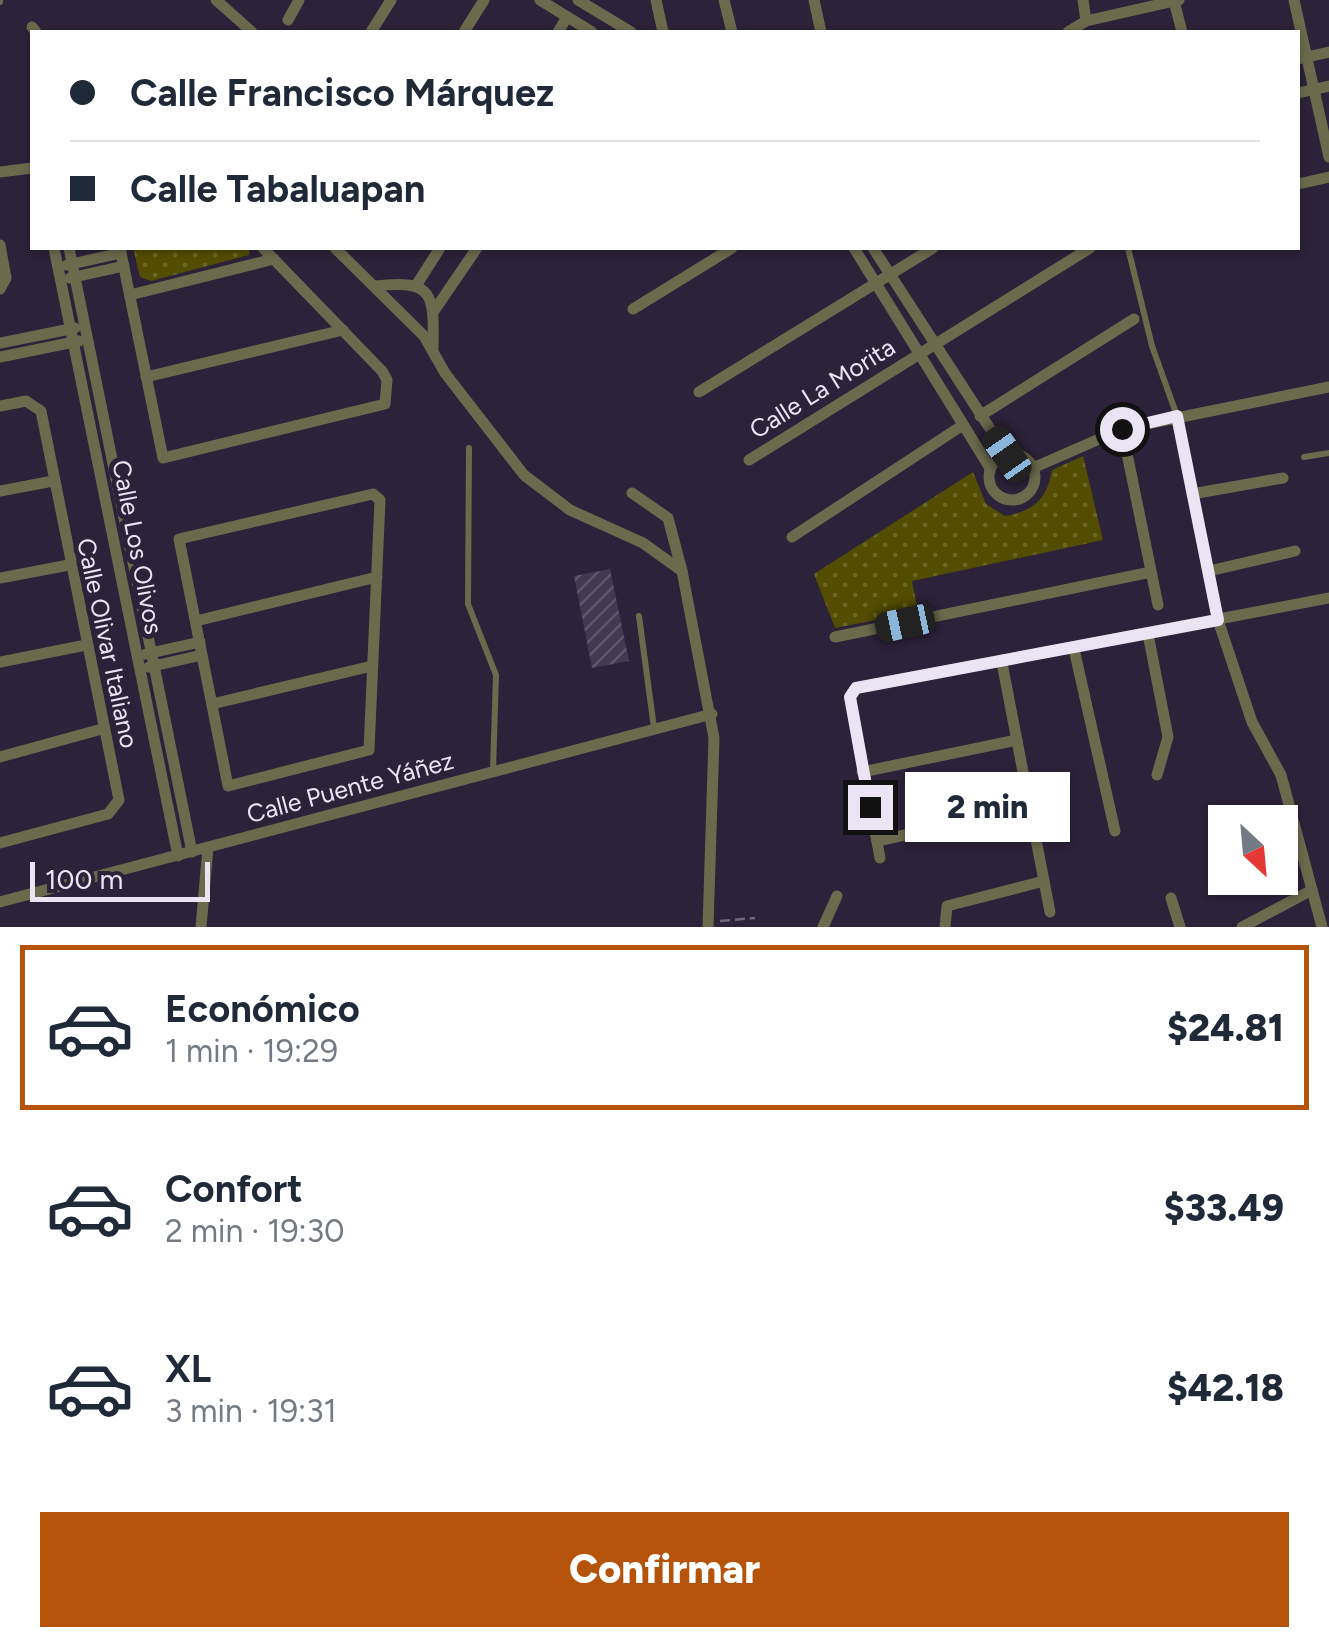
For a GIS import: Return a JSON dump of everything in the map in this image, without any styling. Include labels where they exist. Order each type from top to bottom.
[{"type":"street","points":[[216,0],[250,30]]},
{"type":"street","points":[[288,20],[299,0]]},
{"type":"street","points":[[372,30],[390,0]]},
{"type":"street","points":[[465,30],[484,0]]},
{"type":"street","points":[[540,0],[588,30]]},
{"type":"street","points":[[656,0],[663,30]]},
{"type":"street","points":[[724,0],[732,30]]},
{"type":"street","points":[[814,0],[822,30]]},
{"type":"street","points":[[1083,0],[1087,27],[1177,0],[1182,30]]},
{"type":"street","points":[[1294,0],[1298,30]]},
{"type":"street","points":[[584,2],[628,30]]},
{"type":"street","points":[[559,30],[567,18]]},
{"type":"street","points":[[1329,52],[1302,58],[1314,89],[1329,156]]},
{"type":"street","points":[[1300,92],[1329,86]]},
{"type":"street","points":[[0,172],[30,168]]},
{"type":"street","points":[[1300,184],[1329,177]]},
{"type":"street","points":[[0,246],[6,278],[0,289]]},
{"type":"street","name":"Calle Los Olivos","points":[[55,250],[66,272],[192,852]]},
{"type":"street","name":"Calle Los Olivos","points":[[66,272],[68,250]]},
{"type":"street","points":[[66,272],[122,256],[163,458],[385,404],[385,375],[265,250]]},
{"type":"street","points":[[337,250],[433,348],[445,373],[530,480],[570,510],[657,551],[682,571]]},
{"type":"street","points":[[417,284],[439,250]]},
{"type":"street","points":[[434,312],[476,250]]},
{"type":"street","points":[[633,308],[729,250]]},
{"type":"street","points":[[855,250],[990,468],[992,490],[1010,501],[1031,491],[1033,468],[1023,457],[1007,454],[874,250]]},
{"type":"street","points":[[699,392],[930,250]]},
{"type":"street","name":"Calle La Morita","points":[[749,460],[1087,250]]},
{"type":"street","points":[[130,295],[274,260]]},
{"type":"street","points":[[375,286],[417,284],[430,296],[434,312],[433,348]]},
{"type":"street","points":[[980,416],[1134,320]]},
{"type":"street","points":[[146,377],[343,330]]},
{"type":"street","points":[[0,342],[79,334]]},
{"type":"street","points":[[0,357],[79,334]]},
{"type":"street","name":"Calle Los Olivos","points":[[79,334],[138,662],[178,856]]},
{"type":"street","points":[[1033,468],[1122,429],[1329,388]]},
{"type":"street","name":"Calle Olivar Italiano","points":[[0,406],[26,400],[40,408],[119,800],[116,809],[0,844]]},
{"type":"street","points":[[1177,416],[1218,620],[1252,722],[1281,775],[1322,927]]},
{"type":"street","points":[[792,537],[963,425]]},
{"type":"street","points":[[1122,429],[1158,605]]},
{"type":"street","points":[[990,468],[1007,454]]},
{"type":"street","points":[[1192,494],[1283,478]]},
{"type":"street","points":[[0,491],[53,480]]},
{"type":"street","points":[[632,493],[668,518],[712,714],[708,924]]},
{"type":"street","points":[[373,494],[380,500],[370,750],[228,786],[196,621],[179,539],[373,494]]},
{"type":"street","points":[[1208,571],[1294,551]]},
{"type":"street","points":[[0,578],[69,565]]},
{"type":"street","points":[[835,637],[1151,572]]},
{"type":"street","points":[[196,621],[377,577]]},
{"type":"street","points":[[880,858],[851,693],[860,686],[1002,663],[1329,598]]},
{"type":"street","points":[[1148,634],[1168,737],[1157,775]]},
{"type":"street","points":[[0,662],[86,646]]},
{"type":"street","points":[[138,662],[201,648]]},
{"type":"street","points":[[1074,648],[1115,831]]},
{"type":"street","points":[[1002,663],[1050,912]]},
{"type":"street","points":[[212,704],[372,666]]},
{"type":"street","name":"Calle Puente Yáñez","points":[[0,902],[712,714]]},
{"type":"street","points":[[0,757],[102,729]]},
{"type":"street","points":[[862,772],[1017,740]]},
{"type":"street","points":[[877,841],[1030,808]]},
{"type":"street","points":[[201,927],[208,848]]},
{"type":"street","points":[[945,927],[947,906],[1044,881]]},
{"type":"street","points":[[1242,927],[1312,890]]},
{"type":"street","points":[[823,927],[837,896]]},
{"type":"street","points":[[1170,898],[1180,927]]},
{"type":"lane","points":[[1128,250],[1152,346],[1177,416]]},
{"type":"lane","points":[[469,448],[468,604],[496,675],[492,772]]},
{"type":"lane","points":[[1304,457],[1329,453]]},
{"type":"lane","points":[[639,616],[654,729]]},
{"type":"path","points":[[708,924],[755,918]]},
{"type":"shaded area","points":[[133,250],[250,250],[249,255],[151,281],[140,277]]},
{"type":"shaded area","points":[[1083,456],[1103,540],[912,581],[918,612],[835,628],[814,574],[973,472],[986,504],[1005,516],[1038,502],[1047,489],[1052,470]]},
{"type":"building","points":[[610,569],[629,661],[592,668],[574,576]]},
{"type":"route","points":[[870,807],[850,697],[852,690],[1218,620],[1177,416],[1122,429]]}]
